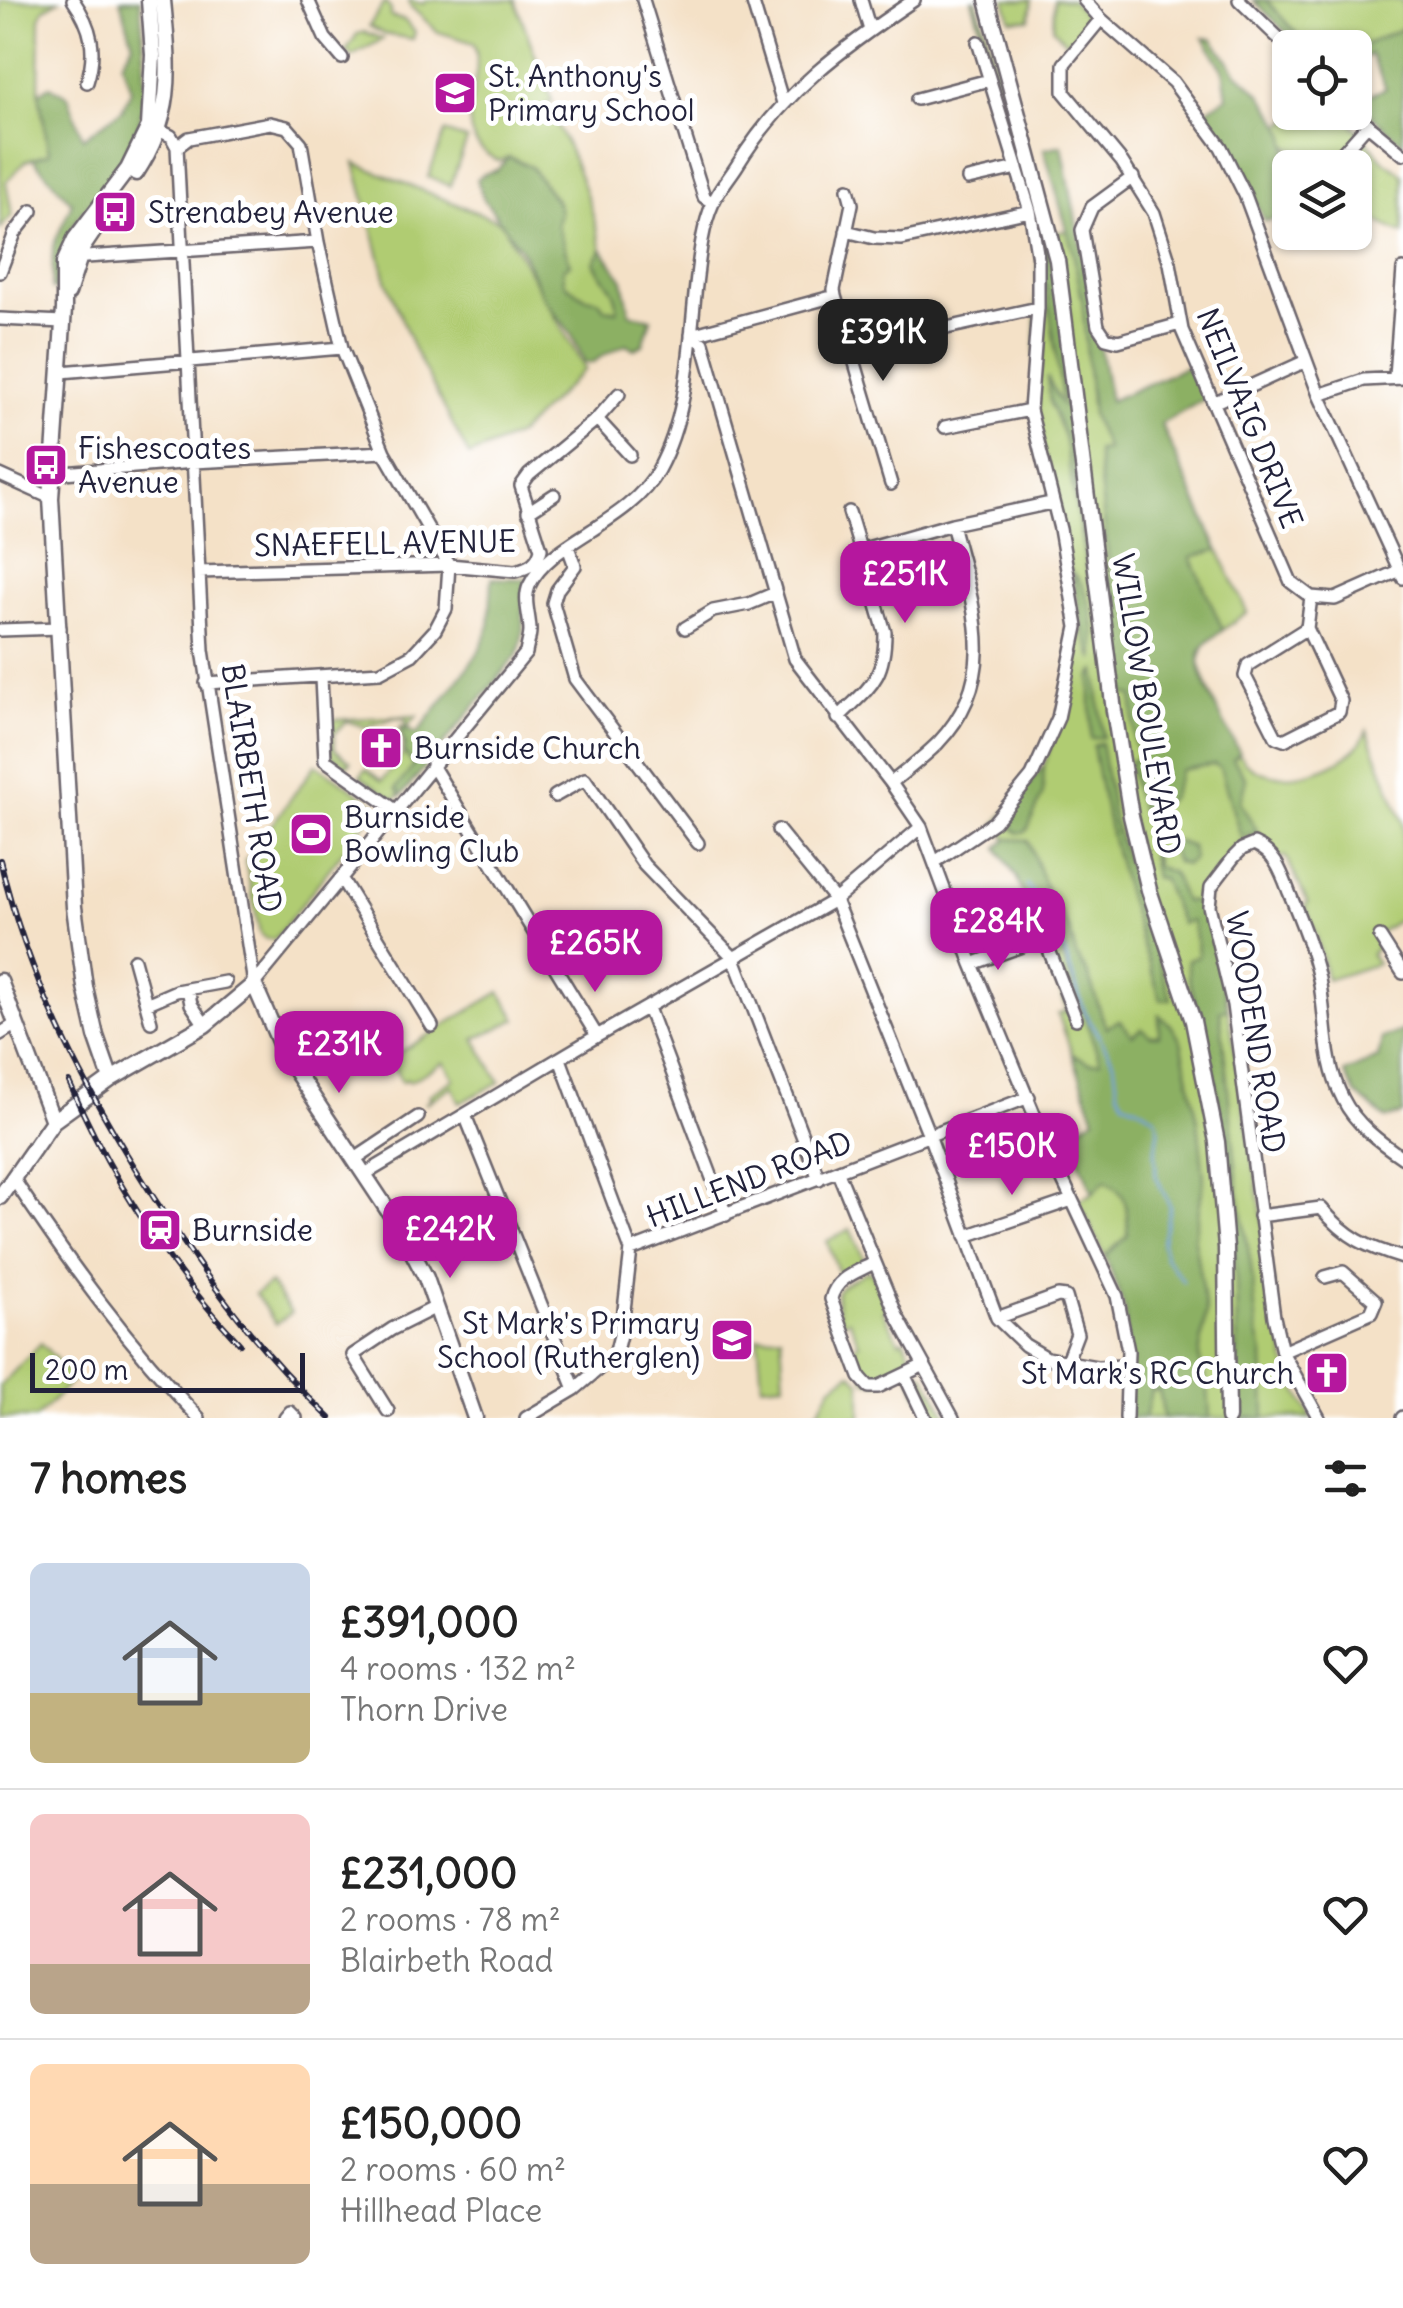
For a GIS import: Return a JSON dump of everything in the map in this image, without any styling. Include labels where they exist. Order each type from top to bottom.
[{"type":"main road","points":[[149,0],[155,128]]},
{"type":"main road","points":[[111,1079],[85,987],[74,907],[52,474],[64,315],[62,273],[68,251],[155,128],[168,87],[164,0]]},
{"type":"main road","name":"WILLOW BOULEVARD","points":[[987,0],[1057,260],[1131,816],[1149,890],[1192,1021],[1218,1142],[1226,1233],[1228,1418]]},
{"type":"main road","points":[[0,982],[53,1121]]},
{"type":"main road","points":[[0,1197],[53,1121],[111,1079],[205,1025],[254,984]]},
{"type":"main road","name":"BLAIRBETH ROAD","points":[[254,984],[285,1056],[401,1230],[436,1307],[476,1418]]},
{"type":"street","points":[[72,0],[87,20],[101,59],[87,82]]},
{"type":"street","points":[[308,0],[324,38],[342,58]]},
{"type":"street","points":[[643,0],[704,196],[713,203]]},
{"type":"street","points":[[752,0],[784,102]]},
{"type":"street","points":[[861,0],[870,30]]},
{"type":"street","points":[[254,984],[526,653],[530,634],[528,588],[549,561],[618,516],[659,469],[684,393],[701,250],[713,203],[747,149],[784,102],[824,62],[914,0]]},
{"type":"street","points":[[1084,0],[1101,20],[1172,82],[1221,148],[1246,195],[1319,395],[1400,574],[1335,599],[1311,597],[1306,628],[1341,701],[1339,712],[1284,740],[1276,737],[1245,676],[1248,665],[1306,628]]},
{"type":"street","points":[[1239,0],[1272,32]]},
{"type":"street","name":"NEILVAIG DRIVE","points":[[1101,20],[1064,64],[1064,92],[1133,177],[1154,213],[1164,238],[1180,324],[1291,582],[1311,597]]},
{"type":"street","points":[[935,862],[994,822],[1032,776],[1058,718],[1077,627],[1063,544],[1030,410],[1038,259],[1030,212],[978,42]]},
{"type":"street","points":[[917,99],[990,80]]},
{"type":"street","points":[[155,128],[174,138],[177,147],[189,138],[270,123],[294,133],[300,143],[342,348],[384,452],[450,565],[446,609],[435,630],[412,655],[380,672],[206,682]]},
{"type":"street","points":[[1372,127],[1403,154]]},
{"type":"street","points":[[1346,150],[1363,130]]},
{"type":"street","name":"BLAIRBETH ROAD","points":[[177,147],[206,682],[254,984]]},
{"type":"street","points":[[968,179],[1017,168]]},
{"type":"street","points":[[1133,177],[1092,207],[1082,230],[1098,326],[1106,338],[1118,341],[1180,324]]},
{"type":"street","points":[[848,189],[852,204],[834,290],[892,484]]},
{"type":"street","points":[[0,272],[15,232],[32,211]]},
{"type":"street","points":[[846,231],[902,239],[1030,212]]},
{"type":"street","points":[[86,257],[318,242]]},
{"type":"street","points":[[1319,395],[1364,380],[1399,377],[1402,277]]},
{"type":"street","points":[[692,335],[836,296]]},
{"type":"street","points":[[924,333],[1038,308]]},
{"type":"street","points":[[0,319],[64,315]]},
{"type":"street","points":[[692,335],[703,343],[795,659],[921,827],[972,964],[1072,1200],[1118,1296],[1128,1351],[1126,1418]]},
{"type":"street","points":[[61,372],[342,348]]},
{"type":"street","points":[[1213,402],[1306,361]]},
{"type":"street","name":"SNAEFELL AVENUE","points":[[199,572],[450,565],[515,571],[535,562],[540,545],[521,486],[529,475],[597,420],[619,394]]},
{"type":"street","points":[[946,426],[1030,410]]},
{"type":"street","points":[[597,420],[630,455]]},
{"type":"street","points":[[52,474],[384,452]]},
{"type":"street","points":[[0,475],[51,498]]},
{"type":"street","points":[[528,512],[554,495]]},
{"type":"street","points":[[860,550],[952,524],[1051,503]]},
{"type":"street","points":[[838,718],[873,684],[883,668],[885,652],[885,632],[849,512]]},
{"type":"street","points":[[891,783],[938,743],[974,688],[978,626],[952,524]]},
{"type":"street","points":[[568,547],[574,566],[553,602],[575,678],[698,843]]},
{"type":"street","points":[[685,628],[714,610],[749,604],[775,593]]},
{"type":"street","points":[[0,630],[60,628]]},
{"type":"street","points":[[321,678],[325,760],[394,810]]},
{"type":"street","points":[[432,765],[596,1036]]},
{"type":"street","points":[[555,796],[585,780],[644,865],[734,958],[819,1178]]},
{"type":"street","points":[[365,1174],[835,900],[921,827]]},
{"type":"street","points":[[778,830],[835,900],[929,1135],[996,1318],[1047,1358],[1066,1363],[1126,1366]]},
{"type":"street","name":"WOODEND ROAD","points":[[1319,1418],[1282,1352],[1259,1216],[1233,1005],[1209,906],[1211,888],[1242,849],[1254,844],[1268,850],[1308,936],[1320,983],[1326,1054],[1344,1102],[1375,1139],[1403,1158]]},
{"type":"street","points":[[341,878],[432,1026]]},
{"type":"street","points":[[1033,909],[1076,1019]]},
{"type":"street","points":[[1380,937],[1383,953],[1403,973]]},
{"type":"street","points":[[972,964],[1044,938]]},
{"type":"street","points":[[134,960],[151,1022]]},
{"type":"street","points":[[146,1004],[176,990],[226,982]]},
{"type":"street","points":[[188,989],[190,1004],[205,1025]]},
{"type":"street","points":[[648,1008],[726,1215]]},
{"type":"street","points":[[0,1034],[16,1024]]},
{"type":"street","points":[[560,1060],[631,1250]]},
{"type":"street","name":"HILLEND ROAD","points":[[526,1418],[575,1388],[615,1355],[631,1250],[1030,1097]]},
{"type":"street","points":[[465,1115],[575,1388]]},
{"type":"street","points":[[355,1158],[418,1117]]},
{"type":"street","points":[[838,1172],[872,1264],[953,1418]]},
{"type":"street","points":[[14,1180],[99,1304],[198,1418]]},
{"type":"street","points":[[966,1236],[1072,1200]]},
{"type":"street","points":[[1259,1216],[1321,1208],[1338,1228],[1365,1246],[1403,1258]]},
{"type":"street","points":[[872,1264],[839,1282],[831,1303],[865,1384],[878,1387],[924,1365]]},
{"type":"street","points":[[1282,1352],[1372,1313],[1376,1301],[1356,1282],[1343,1272],[1326,1277]]},
{"type":"street","points":[[996,1318],[1058,1296],[1066,1297],[1077,1334],[1066,1363]]},
{"type":"street","points":[[388,1412],[353,1355],[436,1307]]},
{"type":"street","points":[[905,1376],[925,1418]]},
{"type":"green space","points":[[0,0],[59,0],[44,9],[40,18],[39,93],[49,154],[26,161],[6,182],[12,215],[0,229]]},
{"type":"green space","points":[[120,0],[140,0],[144,88],[138,131],[120,172],[72,228],[61,258],[56,290],[52,289],[53,246],[72,203],[33,159],[49,153],[39,93],[50,86],[68,96],[83,138],[122,110],[131,90],[122,62],[133,43]]},
{"type":"green space","points":[[409,0],[424,4],[426,0],[515,0],[552,101],[546,104],[586,193],[602,249],[594,262],[613,290],[617,312],[604,309],[564,283],[557,224],[560,212],[556,200],[531,167],[509,157],[499,161],[482,150],[473,137],[470,108],[477,59],[474,43],[438,32],[410,6]]},
{"type":"green space","points":[[972,0],[976,0],[1048,250],[1064,352],[1067,404],[1062,399],[1048,296],[1022,168]]},
{"type":"green space","points":[[1005,0],[1032,0],[1030,19],[1011,20]]},
{"type":"green space","points":[[1054,0],[1072,0],[1086,17],[1085,29],[1066,42],[1053,28]]},
{"type":"green space","points":[[1253,0],[1403,0],[1403,76],[1386,89],[1372,58],[1372,30],[1284,30]]},
{"type":"green space","points":[[1253,0],[1266,0],[1293,30],[1284,30]]},
{"type":"green space","points":[[385,2],[391,17],[404,20],[415,32],[413,39],[384,34],[369,26]]},
{"type":"green space","points":[[1403,28],[1403,144],[1372,116],[1372,94],[1386,88],[1372,56],[1372,42]]},
{"type":"green space","points":[[364,32],[383,39],[352,56],[346,51],[357,34]]},
{"type":"green space","points":[[1204,38],[1213,39],[1237,73],[1261,94],[1272,110],[1272,130],[1283,130],[1286,136],[1288,150],[1272,150],[1272,219],[1264,221],[1235,156],[1205,111],[1227,97],[1223,70]]},
{"type":"green space","points":[[1282,130],[1358,130],[1384,161],[1403,174],[1403,234],[1372,218],[1372,150],[1295,150],[1287,146]]},
{"type":"green space","points":[[445,132],[467,140],[450,186],[428,177]]},
{"type":"green space","points":[[1062,145],[1110,401],[1191,365],[1206,398],[1161,424],[1218,550],[1191,557],[1223,630],[1204,647],[1200,671],[1240,753],[1233,759],[1246,779],[1240,802],[1258,832],[1241,837],[1220,768],[1214,764],[1181,770],[1171,798],[1162,804],[1143,797],[1156,866],[1173,873],[1184,901],[1205,903],[1228,1008],[1220,1011],[1238,1187],[1263,1354],[1265,1418],[1239,1418],[1231,1181],[1214,1079],[1189,979],[1187,960],[1198,956],[1192,921],[1181,924],[1162,878],[1155,878],[1129,762],[1139,757],[1134,742],[1133,696],[1122,694],[1097,451],[1107,450],[1092,415],[1082,300],[1073,251],[1044,149]]},
{"type":"green space","points":[[509,157],[531,167],[556,201],[560,212],[557,224],[570,264],[563,269],[564,283],[585,298],[598,300],[605,309],[617,311],[613,290],[594,262],[602,249],[623,280],[630,313],[651,319],[643,345],[634,349],[626,344],[593,363],[585,363],[571,334],[544,299],[521,249],[483,198],[477,179],[497,170]]},
{"type":"green space","points":[[355,163],[501,222],[585,369],[518,435],[469,456],[414,349],[386,280]]},
{"type":"green space","points":[[1076,229],[1110,401],[1191,365],[1206,398],[1161,424],[1247,612],[1205,643],[1199,661],[1235,747],[1248,765],[1260,772],[1288,776],[1332,764],[1357,747],[1367,730],[1403,822],[1403,917],[1373,937],[1378,946],[1371,955],[1377,964],[1327,980],[1305,905],[1308,903],[1286,857],[1279,857],[1255,838],[1237,844],[1211,878],[1205,903],[1228,1008],[1288,1373],[1312,1418],[1130,1418],[1125,1310],[1115,1277],[1078,1200],[1093,1193],[1068,1133],[1095,1118],[1058,1014],[1069,1014],[1017,878],[998,848],[1007,839],[995,825],[1044,765],[1061,714],[1082,625],[1037,421],[1034,386],[1038,236]]},
{"type":"green space","points":[[1047,377],[1068,410],[1089,584],[1064,436],[1050,404]]},
{"type":"green space","points":[[1072,572],[1085,590],[1092,613],[1094,660],[1082,625]]},
{"type":"green space","points":[[492,578],[526,579],[517,655],[401,796],[396,788],[414,766],[402,750],[405,746],[400,730],[417,734],[477,655],[489,628]]},
{"type":"green space","points":[[1096,671],[1103,737],[1091,739],[1091,677]]},
{"type":"green space","points":[[467,714],[395,800],[360,776],[366,769],[382,781],[404,753],[400,727],[406,726],[405,719],[365,727],[347,721],[334,734],[335,749],[351,762],[347,766],[331,755],[328,720],[417,716],[407,727],[416,735],[431,715]]},
{"type":"green space","points":[[1101,743],[1114,823],[1171,999],[1161,1000],[1121,874],[1093,746]]},
{"type":"green space","name":"Burnside Bowling Club","points":[[316,764],[378,806],[275,939],[266,939],[260,934],[245,861]]},
{"type":"green space","points":[[1044,765],[1043,793],[1027,831],[1018,833],[1002,818]]},
{"type":"green space","points":[[1007,839],[1028,840],[1047,891],[1070,930],[1106,1028],[1119,1020],[1132,1035],[1142,1028],[1150,1035],[1159,1035],[1159,1015],[1181,1041],[1198,1121],[1204,1179],[1194,1239],[1206,1312],[1199,1356],[1210,1418],[1164,1418],[1159,1390],[1151,1391],[1145,1418],[1130,1418],[1125,1310],[1105,1256],[1127,1236],[1125,1204],[1119,1191],[1105,1180],[1093,1193],[1068,1133],[1095,1118],[1072,1054],[1090,1063],[1100,1061],[1061,951],[1040,906],[1028,907],[1017,878],[998,848]]},
{"type":"green space","points":[[1173,840],[1192,847],[1194,859],[1185,865],[1176,862],[1169,843]]},
{"type":"green space","points":[[500,992],[517,1019],[475,1039],[500,1082],[460,1103],[452,1086],[425,1104],[431,1098],[429,1095],[454,1079],[444,1062],[409,1082],[402,1082],[389,1059]]},
{"type":"green space","points":[[1403,1030],[1403,1114],[1386,1119],[1355,1093],[1344,1073],[1378,1058],[1382,1039]]},
{"type":"green space","points":[[850,1229],[862,1263],[839,1274],[827,1241]]},
{"type":"green space","points":[[867,1271],[872,1273],[888,1307],[883,1311],[899,1341],[904,1339],[916,1365],[879,1383],[866,1381],[853,1347],[859,1343],[849,1320],[842,1322],[836,1301],[842,1285]]},
{"type":"green space","points":[[270,1283],[291,1313],[276,1324],[255,1294]]},
{"type":"green space","points":[[781,1335],[784,1383],[762,1385],[758,1337]]},
{"type":"green space","points":[[41,1343],[74,1379],[36,1418],[0,1418],[0,1386]]},
{"type":"green space","points":[[851,1373],[861,1383],[861,1418],[809,1418],[820,1408],[832,1386]]},
{"type":"green space","points":[[920,1373],[925,1375],[948,1418],[936,1418],[924,1395],[919,1397],[911,1378]]},
{"type":"waterway","points":[[1027,885],[1057,931],[1085,1013],[1114,1062],[1118,1092],[1124,1102],[1156,1118],[1156,1176],[1170,1206],[1162,1244],[1165,1257],[1183,1281]]},
{"type":"railway","points":[[0,860],[44,993],[105,1118],[214,1285],[280,1367],[330,1418]]},
{"type":"railway","points":[[69,1082],[103,1153],[143,1220],[189,1284],[240,1344]]},
{"type":"place","name":"St. Anthony's Primary School","points":[[455,93]]},
{"type":"place","name":"Strenabey Avenue","points":[[115,212]]},
{"type":"place","name":"Fishescoates Avenue","points":[[46,465]]},
{"type":"place","name":"Burnside Church","points":[[381,748]]},
{"type":"place","name":"Burnside Bowling Club","points":[[311,834]]},
{"type":"place","name":"Burnside","points":[[160,1230]]},
{"type":"place","name":"St Mark's Primary School (Rutherglen)","points":[[732,1340]]},
{"type":"place","name":"St Mark's RC Church","points":[[1327,1373]]}]
